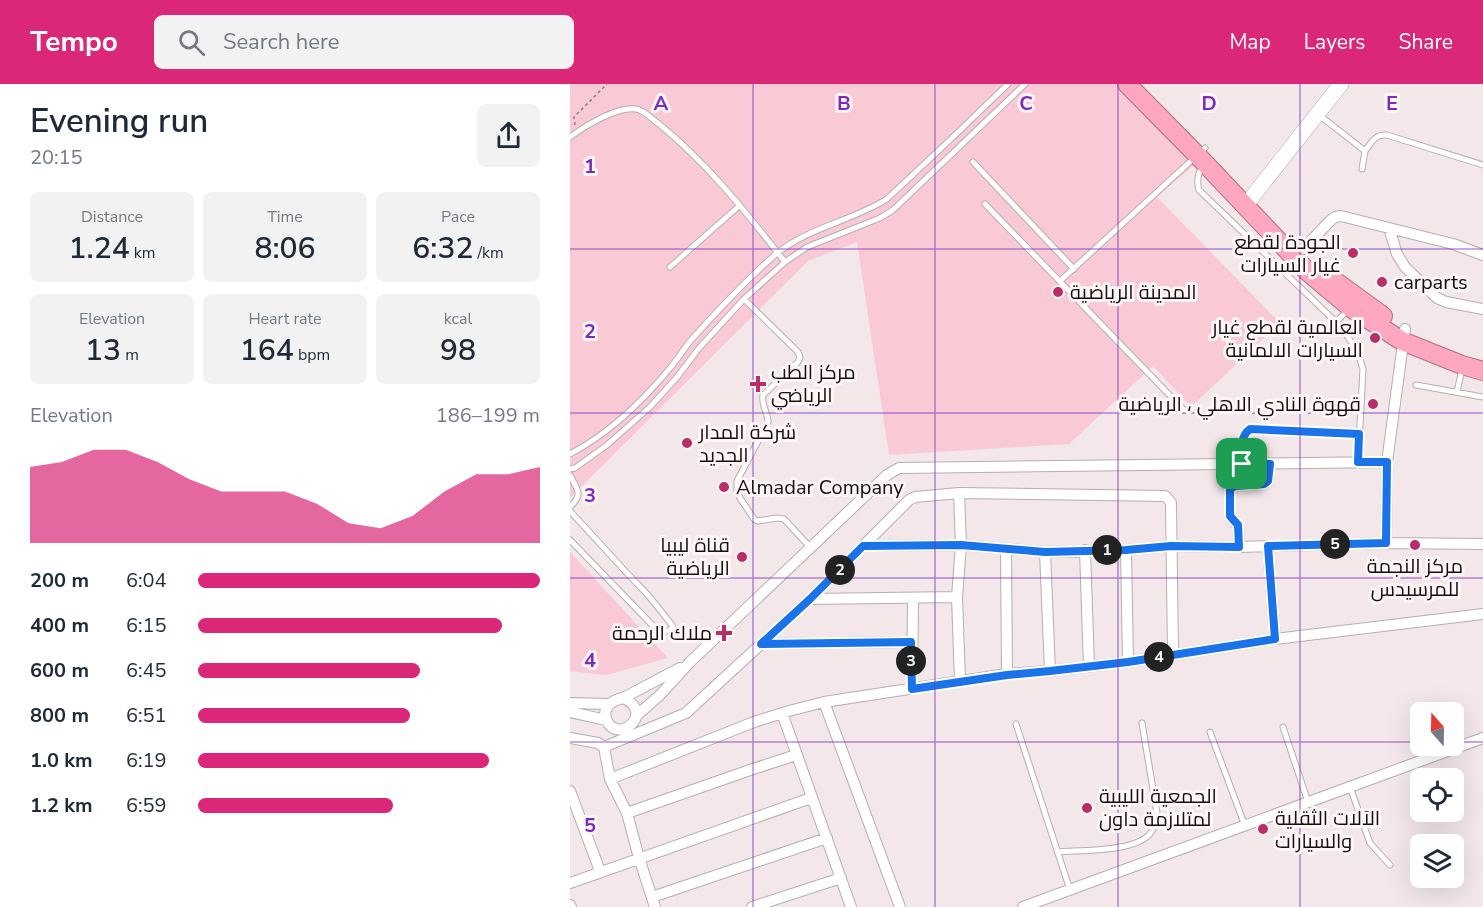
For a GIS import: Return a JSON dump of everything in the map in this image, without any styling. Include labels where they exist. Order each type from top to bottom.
[{"type":"highway","points":[[1127,84],[1336,282],[1383,316],[1403,335],[1435,343],[1483,360]]},
{"type":"highway","points":[[1144,84],[1202,155]]},
{"type":"highway","points":[[1249,202],[1307,271],[1351,308],[1462,364],[1483,371]]},
{"type":"street","points":[[1249,202],[1341,84]]},
{"type":"street","points":[[1303,249],[1335,217],[1341,216],[1453,244],[1483,255]]},
{"type":"street","points":[[1389,228],[1400,261],[1437,298],[1483,309]]},
{"type":"street","points":[[1386,543],[1387,462],[1403,335]]},
{"type":"street","points":[[636,716],[886,475],[899,468],[1387,462]]},
{"type":"street","points":[[1239,547],[1238,525],[1230,516],[1230,490],[1234,486],[1264,484],[1268,481],[1270,464]]},
{"type":"street","points":[[959,493],[961,545],[957,597],[960,681]]},
{"type":"street","points":[[570,738],[601,745],[686,713],[810,599],[912,498],[959,493],[1166,496],[1171,503],[1173,655]]},
{"type":"street","points":[[863,546],[961,545],[1045,552],[1126,550],[1171,546],[1483,544]]},
{"type":"street","points":[[1268,546],[1275,639]]},
{"type":"street","points":[[1006,549],[1007,675]]},
{"type":"street","points":[[1085,550],[1089,667]]},
{"type":"street","points":[[1126,550],[1128,662]]},
{"type":"street","points":[[1045,552],[1050,671]]},
{"type":"street","points":[[810,599],[957,597]]},
{"type":"street","points":[[912,689],[913,599]]},
{"type":"street","points":[[609,779],[754,722],[824,702],[960,681],[1089,667],[1275,639],[1483,614]]},
{"type":"street","points":[[761,644],[911,642]]},
{"type":"street","points":[[690,662],[668,676],[623,698],[615,699],[605,712],[609,723],[601,745],[609,779],[627,813],[653,902],[827,838]]},
{"type":"street","points":[[623,698],[631,702],[635,708],[636,716],[633,724],[627,729]]},
{"type":"street","points":[[824,702],[900,907]]},
{"type":"street","points":[[570,703],[609,704]]},
{"type":"street","points":[[570,712],[609,723],[619,729],[648,729]]},
{"type":"street","points":[[782,713],[851,907]]},
{"type":"street","points":[[1023,907],[1483,738]]},
{"type":"street","points":[[627,813],[796,755]]},
{"type":"street","points":[[570,791],[600,872]]},
{"type":"street","points":[[570,883],[811,798]]},
{"type":"street","points":[[753,907],[841,878]]},
{"type":"lane","points":[[570,454],[600,436],[642,399],[717,312],[778,253],[809,234],[887,200],[1008,84]]},
{"type":"lane","points":[[570,469],[607,445],[650,407],[744,299],[785,262],[815,243],[880,218],[893,210],[1025,84]]},
{"type":"lane","points":[[570,137],[593,121],[619,111],[641,110],[693,154],[785,262]]},
{"type":"lane","points":[[1318,114],[1365,151]]},
{"type":"lane","points":[[1362,169],[1365,151],[1379,135],[1387,135],[1483,165]]},
{"type":"lane","points":[[1060,281],[1202,155]]},
{"type":"lane","points":[[1202,155],[1197,183],[1199,190],[1336,322],[1358,354],[1363,369],[1358,462]]},
{"type":"lane","points":[[973,162],[1074,269]]},
{"type":"lane","points":[[986,204],[1184,410]]},
{"type":"lane","points":[[670,267],[739,206]]},
{"type":"lane","points":[[744,299],[798,352],[800,357],[798,362],[763,395],[762,400],[768,422],[737,481],[737,491],[754,519],[784,519],[811,548]]},
{"type":"lane","points":[[1336,322],[1351,308]]},
{"type":"lane","points":[[1457,392],[1462,364]]},
{"type":"lane","points":[[1416,385],[1483,397]]},
{"type":"lane","points":[[1242,464],[1243,437],[1250,429],[1359,434]]},
{"type":"lane","points":[[570,475],[579,494],[570,509],[648,595],[673,628],[659,632],[570,540]]},
{"type":"lane","points":[[1057,852],[1129,845],[1147,837],[1156,825],[1157,813],[1142,723]]},
{"type":"lane","points":[[1016,724],[1070,890]]},
{"type":"lane","points":[[1283,727],[1308,802]]},
{"type":"lane","points":[[1210,732],[1245,826]]},
{"type":"lane","points":[[1350,787],[1370,843],[1390,865]]},
{"type":"path","points":[[576,132],[574,117],[607,84]]},
{"type":"shaded area","name":"المدينة الرياضية","points":[[570,84],[1118,84],[1195,164],[1157,197],[1280,323],[1191,407],[1153,366],[1069,444],[889,455],[857,242],[808,261],[570,498]]},
{"type":"shaded area","points":[[570,552],[668,658],[606,675],[570,671]]},
{"type":"place","name":"الجودة لقطع غيار السيارات","points":[[1353,253]]},
{"type":"place","name":"carparts","points":[[1382,282]]},
{"type":"place","name":"المدينة الرياضية","points":[[1058,292]]},
{"type":"place","name":"العالمية لقطع غيار السيارات الالمانية","points":[[1375,338]]},
{"type":"place","name":"مركز الطب الرياضي","points":[[758,384]]},
{"type":"place","name":"قهوة النادي الاهلي ، الرياضية","points":[[1373,404]]},
{"type":"place","name":"شركة المدار الجديد","points":[[687,443]]},
{"type":"place","name":"Almadar Company","points":[[724,487]]},
{"type":"place","name":"مركز النجمة للمرسيدس","points":[[1415,545]]},
{"type":"place","name":"قناة ليبيا الرياضية","points":[[742,557]]},
{"type":"place","name":"ملاك الرحمة","points":[[724,633]]},
{"type":"place","name":"الجمعية الليبية لمتلازمة داون","points":[[1087,808]]},
{"type":"place","name":"الاَلات الثقلية والسيارات","points":[[1263,829]]},
{"type":"route","points":[[1250,429],[1359,434],[1358,462],[1387,462],[1386,543],[1268,546],[1275,639],[1128,662],[1007,675],[912,689],[911,642],[761,644],[863,546],[961,545],[1045,552],[1126,550],[1171,546],[1239,547],[1238,525],[1230,516],[1230,490],[1234,486],[1264,484],[1268,481],[1270,464],[1242,464],[1243,437],[1250,429]]}]
